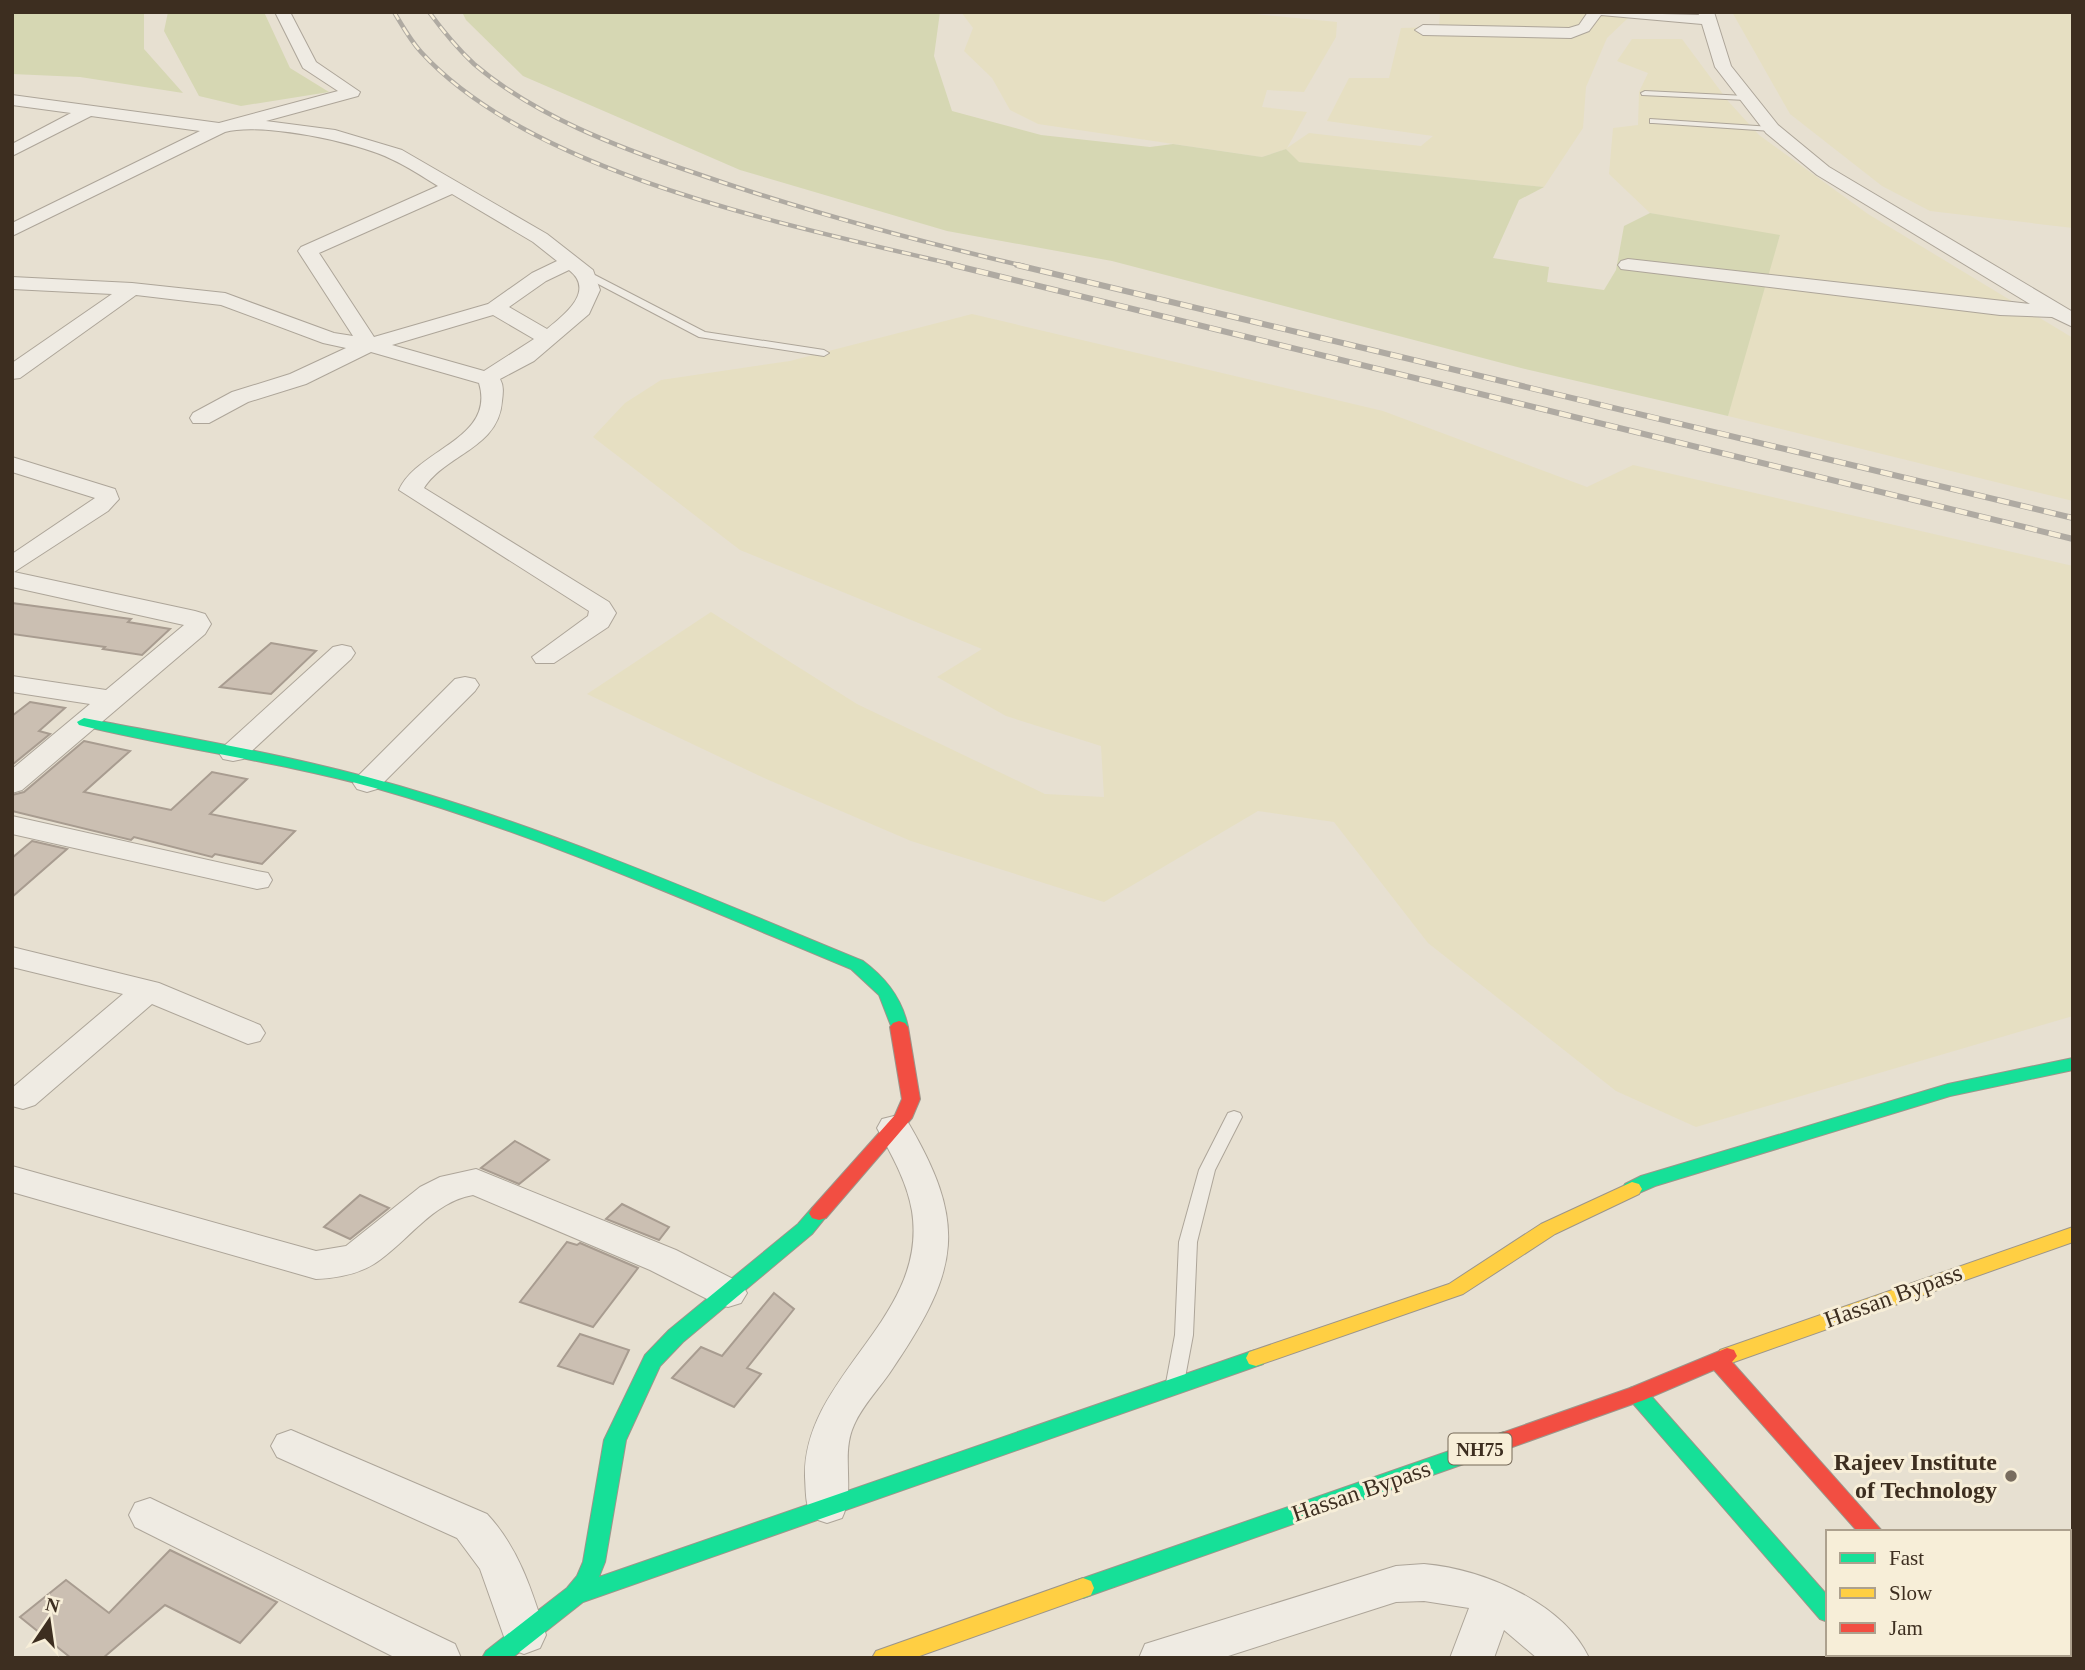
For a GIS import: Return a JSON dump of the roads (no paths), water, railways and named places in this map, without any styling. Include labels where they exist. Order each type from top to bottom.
[{"type":"main road","points":[[85,722],[421,797],[623,869],[857,965],[880,981],[897,1013],[911,1099],[903,1118],[805,1229],[676,1336],[652,1361],[615,1440],[594,1562],[586,1582],[575,1595],[509,1646]]},
{"type":"main road","points":[[575,1595],[1175,1384],[1455,1289],[1548,1229],[1648,1181],[1948,1090],[2073,1064]]},
{"type":"main road","name":"Hassan Bypass","points":[[884,1658],[1637,1394],[1717,1359],[2073,1234]]},
{"type":"main road","points":[[1717,1359],[1870,1530]]},
{"type":"main road","points":[[1637,1394],[1826,1610]]},
{"type":"street","points":[[12,230],[219,128],[352,92],[309,65],[282,12]]},
{"type":"street","points":[[1423,30],[1571,33],[1584,28],[1596,12]]},
{"type":"street","points":[[1606,12],[1707,16],[1723,67],[1772,129],[1832,177],[2073,321]]},
{"type":"street","points":[[12,86],[237,116],[242,118],[239,122]]},
{"type":"street","points":[[12,100],[219,128]]},
{"type":"street","points":[[12,151],[89,110]]},
{"type":"street","points":[[239,122],[335,135],[396,154],[450,188],[540,238],[579,268],[590,290],[582,310],[526,356],[487,377]]},
{"type":"street","points":[[369,345],[308,251],[450,188]]},
{"type":"street","points":[[1628,265],[2000,309],[2054,311]]},
{"type":"street","points":[[201,418],[240,397],[298,379],[369,345],[495,308],[539,277],[579,268]]},
{"type":"street","points":[[16,285],[132,289],[225,299],[330,339],[369,345],[487,377],[492,383],[488,418],[482,428],[458,451],[415,480],[411,490],[600,607],[603,613],[599,621],[545,656]]},
{"type":"street","points":[[12,373],[132,289]]},
{"type":"street","points":[[495,308],[548,338]]},
{"type":"street","points":[[12,464],[107,494],[107,499],[100,506],[12,565]]},
{"type":"street","points":[[12,579],[196,620],[196,628],[12,784]]},
{"type":"street","points":[[233,753],[342,653]]},
{"type":"street","points":[[12,684],[111,699]]},
{"type":"street","points":[[367,783],[464,685]]},
{"type":"street","points":[[12,825],[257,880]]},
{"type":"street","points":[[12,957],[148,990],[248,1033]]},
{"type":"street","points":[[23,1097],[148,990]]},
{"type":"street","points":[[827,1506],[826,1457],[830,1433],[842,1410],[886,1348],[926,1275],[932,1236],[926,1192],[894,1128]]},
{"type":"street","points":[[12,1179],[325,1266],[355,1259],[435,1192],[459,1183],[475,1182],[663,1260],[728,1293]]},
{"type":"street","points":[[291,1446],[472,1526],[489,1542],[500,1561],[509,1646]]},
{"type":"street","points":[[150,1515],[439,1658]]},
{"type":"street","points":[[1161,1658],[1396,1584],[1424,1581],[1448,1584],[1493,1600],[1526,1617],[1567,1658]]},
{"type":"street","points":[[1472,1658],[1493,1600]]},
{"type":"lane","points":[[1645,93],[1746,98]]},
{"type":"lane","points":[[1653,121],[1772,129]]},
{"type":"lane","points":[[579,268],[702,335],[824,353]]},
{"type":"lane","points":[[1175,1384],[1184,1335],[1188,1242],[1208,1170],[1234,1117]]},
{"type":"railway","points":[[394,12],[421,52],[470,95],[531,133],[599,164],[673,191],[749,214],[960,266]]},
{"type":"railway","points":[[429,12],[468,58],[498,83],[550,114],[606,141],[815,212],[1024,266]]},
{"type":"railway","points":[[953,265],[2073,539]]},
{"type":"railway","points":[[1017,265],[2073,518]]},
{"type":"place","name":"Rajeev Institute of Technology","points":[[2011,1476]]}]
